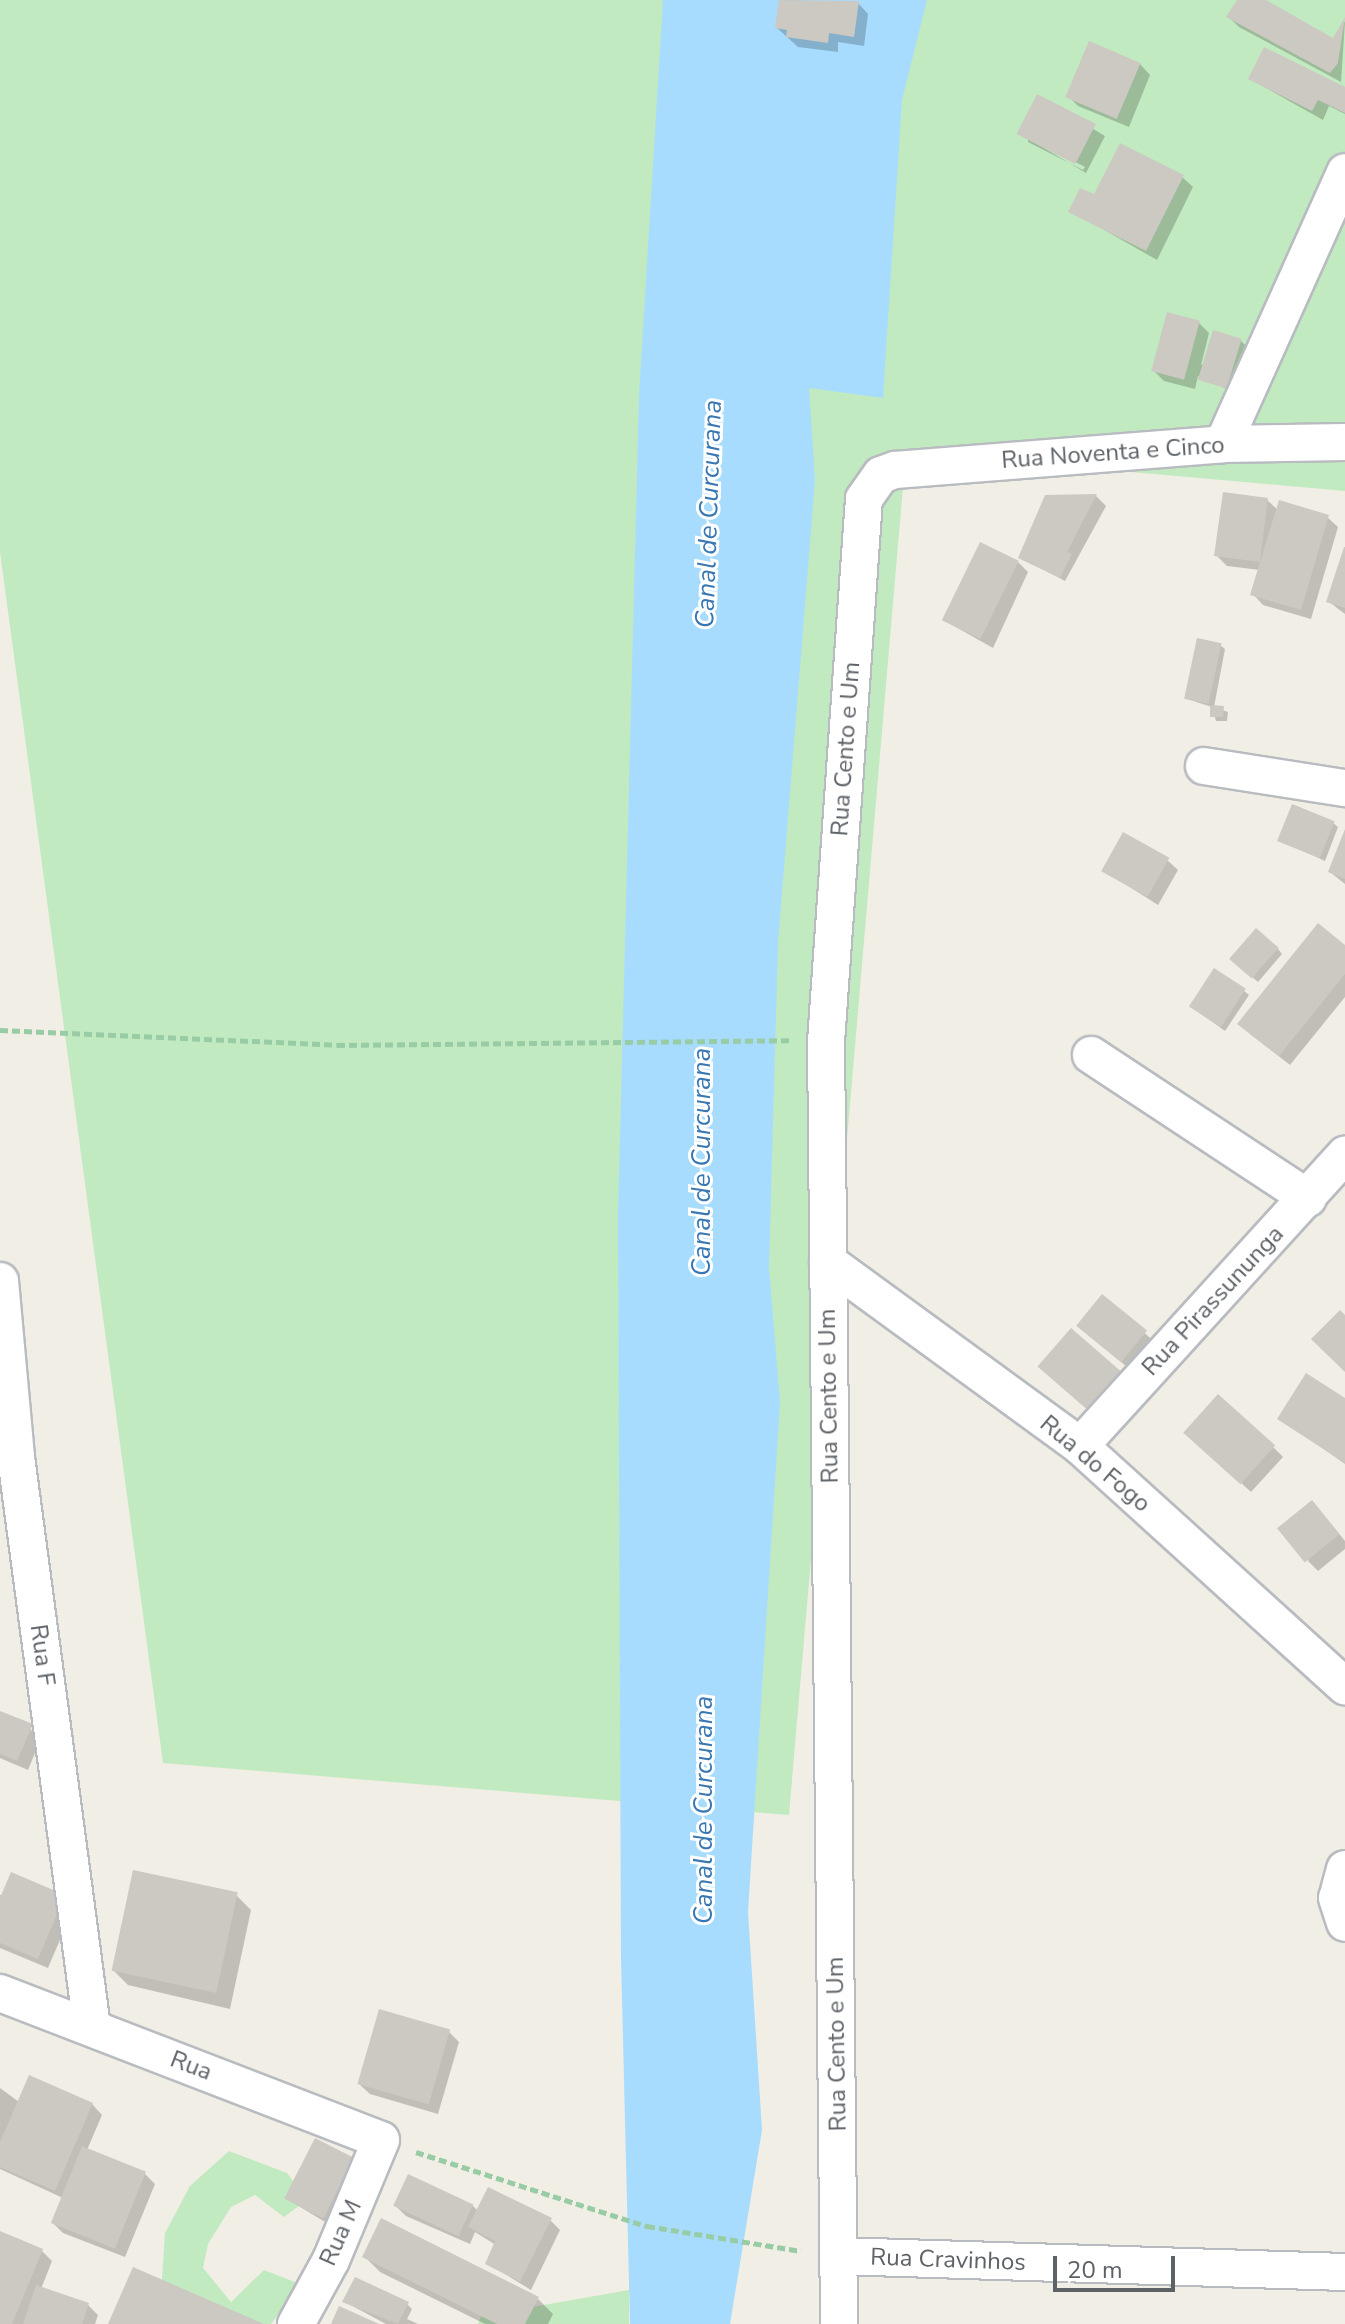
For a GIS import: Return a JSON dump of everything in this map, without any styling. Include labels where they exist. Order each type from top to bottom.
[{"type":"street","points":[[1223,444],[1345,172]]},
{"type":"street","name":"Rua Noventa e Cinco","points":[[881,475],[1223,444],[1345,442]]},
{"type":"street","name":"Rua Cento e Um","points":[[839,2324],[827,1027],[864,499],[881,475]]},
{"type":"street","points":[[1204,766],[1345,788]]},
{"type":"street","points":[[1091,1055],[1308,1198]]},
{"type":"street","name":"Rua Pirassununga","points":[[1080,1446],[1345,1155]]},
{"type":"street","name":"Rua do Fogo","points":[[828,1262],[1080,1446],[1345,1686]]},
{"type":"street","name":"Rua F","points":[[0,1281],[8,1458],[92,2027]]},
{"type":"street","points":[[1345,1869],[1337,1898],[1345,1923]]},
{"type":"street","name":"Rua","points":[[0,1993],[381,2140]]},
{"type":"street","name":"Rua M","points":[[296,2324],[331,2260],[381,2140]]},
{"type":"street","name":"Rua Cravinhos","points":[[839,2256],[1345,2272]]},
{"type":"path","points":[[0,1030],[337,1045],[559,1045],[786,1040]]},
{"type":"path","points":[[381,2140],[611,2216],[768,2246]]},
{"type":"green space","points":[[0,0],[1345,0],[1345,491],[906,452],[789,1815],[163,1763],[0,552]]},
{"type":"green space","points":[[229,2151],[287,2173],[307,2200],[284,2217],[255,2195],[231,2207],[208,2244],[203,2268],[231,2302],[264,2270],[300,2284],[271,2324],[211,2324],[161,2293],[165,2233],[190,2186]]},
{"type":"green space","points":[[629,2290],[629,2324],[478,2324],[481,2316]]},
{"type":"water","name":"Canal de Curcurana","points":[[663,0],[927,0],[902,100],[883,398],[809,388],[815,480],[778,943],[769,1267],[780,1402],[748,1912],[762,2130],[730,2324],[630,2324],[621,1958],[618,1215],[639,395]]},
{"type":"building","points":[[779,0],[859,1],[854,37],[829,33],[828,43],[786,37],[787,30],[775,28]]},
{"type":"building","points":[[1237,0],[1266,0],[1333,38],[1345,17],[1338,63],[1330,73],[1226,17]]},
{"type":"building","points":[[1089,41],[1141,63],[1117,119],[1065,97]]},
{"type":"building","points":[[1264,47],[1345,87],[1345,113],[1318,100],[1312,111],[1248,79]]},
{"type":"building","points":[[1037,94],[1096,124],[1075,164],[1017,134]]},
{"type":"building","points":[[1120,143],[1184,175],[1146,251],[1068,212],[1080,188],[1094,194]]},
{"type":"building","points":[[1167,312],[1200,321],[1184,380],[1151,371]]},
{"type":"building","points":[[1213,330],[1242,339],[1226,388],[1198,380]]},
{"type":"building","points":[[1223,492],[1268,498],[1260,562],[1214,556]]},
{"type":"building","points":[[1097,494],[1067,552],[1072,554],[1060,578],[1018,558],[1045,495]]},
{"type":"building","points":[[1279,500],[1329,515],[1301,610],[1250,595]]},
{"type":"building","points":[[980,542],[1019,561],[981,639],[942,620]]},
{"type":"building","points":[[1345,547],[1345,608],[1326,602]]},
{"type":"building","points":[[1197,638],[1221,643],[1209,704],[1184,699]]},
{"type":"building","points":[[1210,705],[1224,706],[1223,717],[1210,717]]},
{"type":"building","points":[[1292,804],[1335,821],[1320,858],[1277,841]]},
{"type":"building","points":[[1345,829],[1345,879],[1328,872]]},
{"type":"building","points":[[1123,832],[1169,858],[1148,897],[1101,871]]},
{"type":"building","points":[[1318,923],[1345,945],[1345,974],[1279,1056],[1237,1024]]},
{"type":"building","points":[[1256,928],[1279,948],[1252,979],[1229,959]]},
{"type":"building","points":[[1214,968],[1246,989],[1221,1027],[1189,1007]]},
{"type":"building","points":[[1102,1294],[1147,1331],[1121,1362],[1076,1326]]},
{"type":"building","points":[[1340,1310],[1345,1315],[1345,1372],[1311,1339]]},
{"type":"building","points":[[1071,1328],[1121,1371],[1087,1410],[1038,1366]]},
{"type":"building","points":[[1306,1373],[1345,1398],[1345,1463],[1277,1419]]},
{"type":"building","points":[[1218,1394],[1275,1446],[1240,1484],[1183,1433]]},
{"type":"building","points":[[1312,1500],[1340,1534],[1305,1563],[1277,1528]]},
{"type":"building","points":[[0,1711],[33,1724],[17,1761],[0,1754]]},
{"type":"building","points":[[133,1870],[238,1892],[216,1993],[112,1971]]},
{"type":"building","points":[[11,1872],[65,1895],[38,1959],[0,1943],[0,1898]]},
{"type":"building","points":[[379,2009],[450,2029],[429,2104],[358,2084]]},
{"type":"building","points":[[29,2075],[93,2103],[55,2191],[0,2167],[0,2142]]},
{"type":"building","points":[[315,2138],[354,2158],[323,2219],[284,2199]]},
{"type":"building","points":[[82,2146],[146,2172],[115,2249],[51,2223]]},
{"type":"building","points":[[408,2174],[473,2204],[458,2236],[393,2206]]},
{"type":"building","points":[[488,2187],[552,2218],[520,2282],[485,2264],[495,2241],[468,2227]]},
{"type":"building","points":[[381,2218],[539,2297],[525,2324],[497,2324],[362,2257]]},
{"type":"building","points":[[0,2231],[43,2249],[12,2324],[0,2324]]},
{"type":"building","points":[[133,2267],[264,2324],[108,2324]]},
{"type":"building","points":[[355,2277],[409,2302],[398,2324],[342,2302]]},
{"type":"building","points":[[36,2285],[89,2303],[82,2324],[23,2324]]},
{"type":"building","points":[[339,2306],[379,2324],[331,2324]]}]
